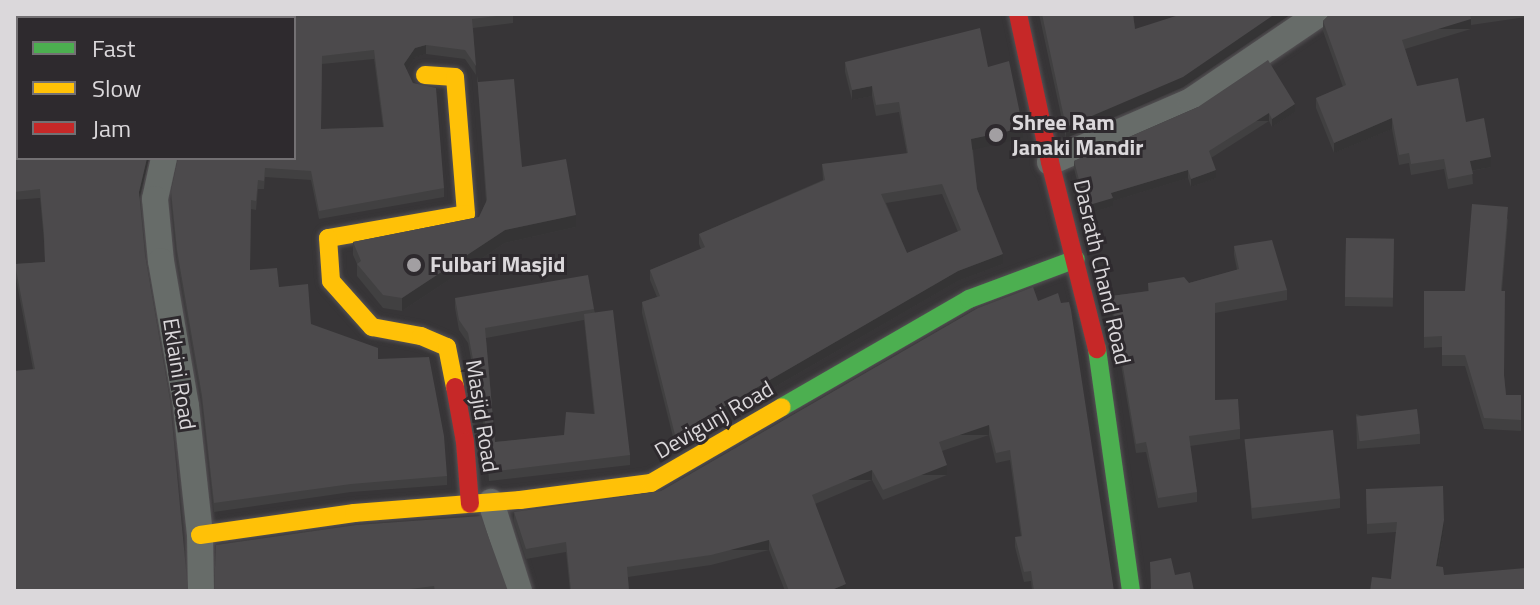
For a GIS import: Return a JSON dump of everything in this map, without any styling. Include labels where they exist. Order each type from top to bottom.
[{"type":"street","name":"Dasrath Chand Road","points":[[1018,14],[1050,162],[1092,316],[1113,442],[1131,591]]},
{"type":"street","points":[[1050,162],[1191,101],[1319,14]]},
{"type":"street","name":"Masjid Road","points":[[425,75],[455,77],[466,214],[328,238],[331,281],[372,327],[421,336],[447,347],[465,442],[481,503]]},
{"type":"street","name":"Eklaini Road","points":[[164,160],[155,199],[161,261],[186,406],[200,535],[201,591]]},
{"type":"street","name":"Devigunj Road","points":[[200,535],[354,513],[481,503],[651,483],[969,299],[1076,259]]},
{"type":"street","points":[[481,503],[519,591]]},
{"type":"building","points":[[14,14],[174,14],[176,16],[16,16],[16,160],[147,160],[139,192],[145,255],[170,400],[188,591],[14,591],[14,371],[35,369],[15,264],[45,262],[40,189],[14,192]]},
{"type":"building","points":[[513,14],[472,19],[476,66],[465,50],[426,45],[415,48],[404,64],[413,83],[436,88],[444,188],[319,211],[311,171],[265,168],[264,181],[258,180],[256,201],[251,200],[250,270],[277,268],[279,287],[308,284],[311,324],[378,348],[378,359],[429,357],[444,436],[447,476],[351,484],[214,503],[202,396],[177,250],[171,191],[178,160],[296,160],[296,16],[208,16]],"holes":[[[374,50],[384,127],[321,129],[322,56]]]},
{"type":"building","points":[[1042,14],[1133,14],[1135,29],[1182,14],[1275,14],[1183,77],[1066,127]]},
{"type":"building","points":[[1330,14],[1474,14],[1470,15],[1471,19],[1402,40],[1417,86],[1458,78],[1466,122],[1484,118],[1491,157],[1470,161],[1473,174],[1448,179],[1444,159],[1411,164],[1409,153],[1399,155],[1392,118],[1334,143],[1316,98],[1346,85],[1323,21]]},
{"type":"building","points":[[980,28],[988,67],[1009,61],[1023,128],[971,139],[977,189],[1003,254],[958,271],[675,435],[642,302],[660,296],[650,270],[705,247],[699,234],[825,180],[822,164],[908,153],[899,102],[876,105],[872,86],[852,90],[845,62]],"holes":[[[942,184],[961,230],[907,253],[881,194]]]},
{"type":"building","points":[[1268,60],[1295,104],[1272,119],[1269,113],[1209,151],[1216,170],[1191,179],[1188,170],[1111,193],[1113,198],[1086,206],[1074,161],[1198,107]]},
{"type":"building","points":[[477,74],[478,82],[514,79],[522,167],[566,159],[576,215],[505,230],[402,298],[383,295],[357,264],[361,261],[353,242],[479,217],[487,200]]},
{"type":"building","points":[[1472,204],[1508,207],[1501,291],[1505,291],[1504,375],[1506,395],[1521,395],[1521,420],[1484,418],[1465,355],[1442,355],[1442,336],[1424,337],[1424,291],[1465,291]]},
{"type":"building","points":[[1346,238],[1394,239],[1393,298],[1345,297]]},
{"type":"building","points":[[1272,240],[1287,290],[1215,303],[1215,400],[1238,399],[1240,429],[1189,436],[1197,492],[1158,498],[1146,442],[1136,444],[1111,296],[1149,291],[1148,283],[1184,277],[1189,283],[1239,269],[1234,246]]},
{"type":"building","points":[[588,275],[594,309],[485,328],[495,442],[564,435],[566,412],[595,414],[584,314],[613,310],[630,455],[489,472],[486,428],[468,333],[459,320],[455,298]]},
{"type":"building","points":[[1033,287],[1038,301],[1058,293],[1061,303],[1069,302],[1114,591],[1034,591],[1031,571],[1024,572],[1015,537],[1022,536],[1010,450],[996,453],[989,425],[939,442],[947,465],[883,490],[872,470],[812,495],[846,584],[829,591],[789,591],[769,540],[711,555],[627,567],[629,591],[571,591],[566,542],[526,549],[514,512],[661,491],[978,308]]},
{"type":"building","points":[[1417,409],[1420,434],[1360,441],[1356,416]]},
{"type":"building","points":[[1333,430],[1340,499],[1252,508],[1244,439]]},
{"type":"building","points":[[1443,486],[1444,520],[1436,566],[1443,567],[1444,575],[1526,568],[1526,591],[1370,591],[1372,577],[1391,579],[1397,522],[1367,524],[1366,489]]},
{"type":"building","points":[[481,516],[508,591],[435,591],[434,586],[394,591],[214,591],[216,545],[356,525]]},
{"type":"building","points":[[1171,558],[1175,575],[1190,572],[1194,591],[1149,591],[1150,562]]},
{"type":"traffic: fast","points":[[782,407],[969,299],[1076,259]]},
{"type":"traffic: fast","points":[[1097,349],[1131,591]]},
{"type":"traffic: slow","points":[[425,75],[455,77],[466,214],[328,238],[331,281],[372,327],[421,336],[447,347],[455,387]]},
{"type":"traffic: slow","points":[[200,535],[354,513],[520,500],[651,483],[782,407]]},
{"type":"traffic: jam","points":[[1018,14],[1050,162],[1097,349]]},
{"type":"traffic: jam","points":[[455,387],[465,442],[470,504]]},
{"type":"place","name":"Shree Ram Janaki Mandir","points":[[996,135]]},
{"type":"place","name":"Fulbari Masjid","points":[[414,265]]}]
